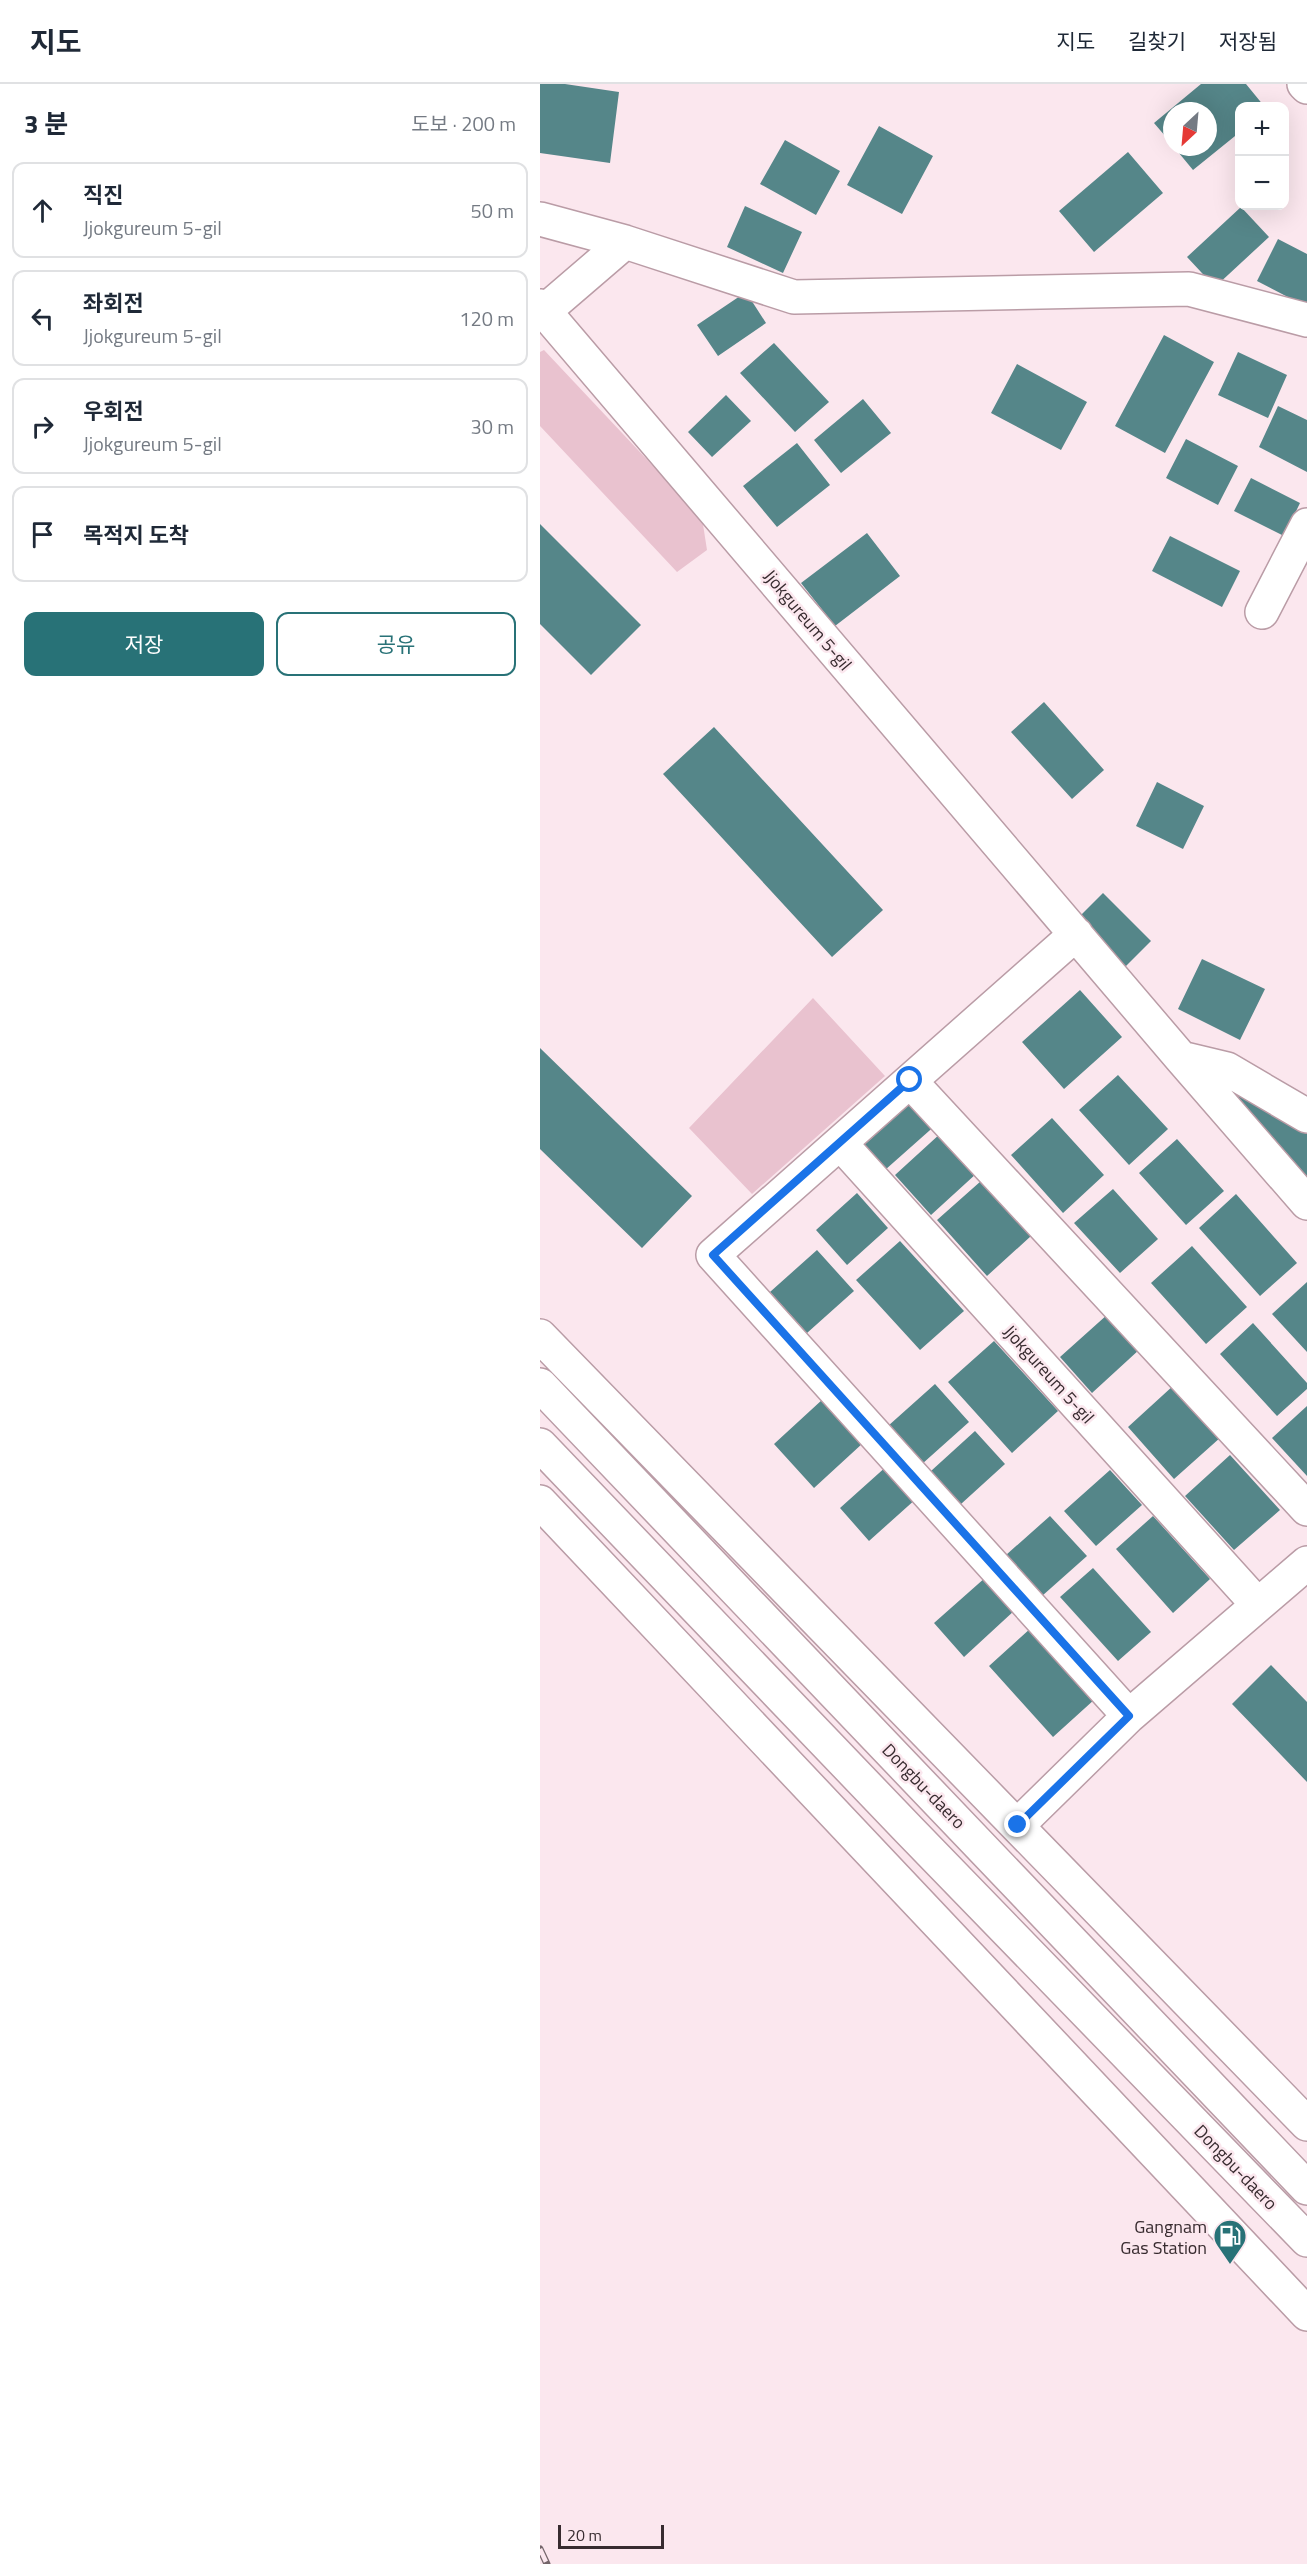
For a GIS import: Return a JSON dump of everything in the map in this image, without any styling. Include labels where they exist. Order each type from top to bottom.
[{"type":"street","points":[[540,219],[625,242],[794,297],[1189,289],[1307,320]]},
{"type":"street","points":[[542,311],[625,242]]},
{"type":"street","name":"Jjokgureum 5-gil","points":[[542,311],[1307,1203]]},
{"type":"street","points":[[1262,612],[1307,525]]},
{"type":"street","points":[[1076,934],[713,1255],[1129,1716]]},
{"type":"street","points":[[1181,1058],[1227,1069],[1307,1116]]},
{"type":"street","points":[[910,1080],[1307,1509]]},
{"type":"street","name":"Jjokgureum 5-gil","points":[[840,1143],[1258,1605]]},
{"type":"street","points":[[540,1336],[1307,2124]]},
{"type":"street","name":"Dongbu-daero","points":[[540,1385],[1307,2188]]},
{"type":"street","name":"Dongbu-daero","points":[[540,1444],[1307,2240]]},
{"type":"street","points":[[540,1502],[1307,2314]]},
{"type":"street","points":[[1018,1825],[1129,1716],[1307,1563]]},
{"type":"shaded area","points":[[544,350],[702,518],[707,550],[677,572],[540,426],[540,352]]},
{"type":"shaded area","points":[[813,998],[885,1076],[752,1194],[689,1128]]},
{"type":"building","points":[[540,84],[565,84],[619,92],[610,163],[540,153]]},
{"type":"building","points":[[1201,84],[1246,84],[1261,102],[1235,102],[1235,136],[1217,151],[1217,102],[1179,102]]},
{"type":"building","points":[[1163,116],[1163,134],[1154,123]]},
{"type":"building","points":[[879,126],[933,156],[902,214],[847,185]]},
{"type":"building","points":[[785,140],[840,171],[816,215],[760,184]]},
{"type":"building","points":[[1128,152],[1163,193],[1094,252],[1059,211]]},
{"type":"building","points":[[1181,156],[1210,156],[1193,170]]},
{"type":"building","points":[[745,206],[802,232],[783,273],[727,247]]},
{"type":"building","points":[[1238,210],[1244,210],[1269,237],[1215,287],[1187,257]]},
{"type":"building","points":[[1278,239],[1307,254],[1307,307],[1257,281]]},
{"type":"building","points":[[746,292],[766,323],[718,356],[697,325]]},
{"type":"building","points":[[1164,335],[1214,362],[1165,453],[1115,426]]},
{"type":"building","points":[[774,343],[829,402],[795,432],[740,373]]},
{"type":"building","points":[[1238,352],[1287,375],[1268,418],[1218,395]]},
{"type":"building","points":[[1017,364],[1087,402],[1061,450],[991,413]]},
{"type":"building","points":[[726,395],[751,421],[712,457],[688,432]]},
{"type":"building","points":[[863,399],[891,433],[841,473],[814,440]]},
{"type":"building","points":[[1278,406],[1307,420],[1307,472],[1259,447]]},
{"type":"building","points":[[1186,439],[1238,466],[1218,505],[1166,478]]},
{"type":"building","points":[[797,443],[830,485],[777,527],[743,486]]},
{"type":"building","points":[[1251,478],[1300,503],[1284,536],[1234,511]]},
{"type":"building","points":[[540,524],[641,625],[591,675],[540,624]]},
{"type":"building","points":[[867,533],[900,576],[835,626],[801,583]]},
{"type":"building","points":[[1170,536],[1240,571],[1222,607],[1152,571]]},
{"type":"building","points":[[1044,702],[1104,770],[1072,799],[1011,732]]},
{"type":"building","points":[[714,727],[883,910],[832,957],[663,774]]},
{"type":"building","points":[[1157,782],[1204,806],[1183,849],[1136,826]]},
{"type":"building","points":[[1103,893],[1151,941],[1125,967],[1077,919]]},
{"type":"building","points":[[1202,959],[1265,989],[1240,1040],[1178,1009]]},
{"type":"building","points":[[1080,990],[1122,1037],[1064,1089],[1022,1042]]},
{"type":"building","points":[[540,1048],[692,1196],[642,1248],[540,1149]]},
{"type":"building","points":[[1118,1075],[1168,1129],[1129,1165],[1079,1110]]},
{"type":"building","points":[[1239,1085],[1307,1123],[1307,1178],[1233,1099]]},
{"type":"building","points":[[916,1098],[938,1123],[885,1170],[863,1146]]},
{"type":"building","points":[[1052,1118],[1104,1175],[1063,1213],[1011,1155]]},
{"type":"building","points":[[941,1133],[977,1173],[931,1215],[895,1175]]},
{"type":"building","points":[[1177,1139],[1224,1191],[1186,1225],[1139,1173]]},
{"type":"building","points":[[981,1181],[1031,1236],[987,1276],[937,1220]]},
{"type":"building","points":[[1113,1189],[1158,1239],[1120,1273],[1074,1223]]},
{"type":"building","points":[[857,1193],[888,1228],[847,1265],[816,1230]]},
{"type":"building","points":[[1236,1194],[1297,1263],[1260,1296],[1199,1228]]},
{"type":"building","points":[[900,1241],[964,1311],[920,1350],[856,1280]]},
{"type":"building","points":[[1192,1246],[1247,1307],[1206,1344],[1151,1283]]},
{"type":"building","points":[[817,1250],[854,1291],[807,1333],[770,1292]]},
{"type":"building","points":[[1307,1282],[1307,1352],[1272,1314]]},
{"type":"building","points":[[1108,1314],[1140,1349],[1092,1393],[1060,1357]]},
{"type":"building","points":[[1253,1323],[1307,1383],[1307,1389],[1277,1416],[1220,1354]]},
{"type":"building","points":[[994,1341],[1058,1411],[1012,1453],[948,1382]]},
{"type":"building","points":[[935,1384],[969,1422],[922,1464],[888,1426]]},
{"type":"building","points":[[1174,1385],[1221,1437],[1174,1479],[1128,1427]]},
{"type":"building","points":[[823,1399],[863,1443],[814,1488],[774,1444]]},
{"type":"building","points":[[1307,1406],[1307,1476],[1272,1438]]},
{"type":"building","points":[[975,1431],[1005,1464],[961,1504],[931,1471]]},
{"type":"building","points":[[1230,1455],[1280,1510],[1234,1550],[1185,1496]]},
{"type":"building","points":[[888,1465],[917,1498],[869,1541],[840,1508]]},
{"type":"building","points":[[1110,1470],[1142,1505],[1096,1546],[1064,1511]]},
{"type":"building","points":[[1050,1516],[1087,1556],[1042,1596],[1006,1555]]},
{"type":"building","points":[[1153,1516],[1210,1579],[1173,1613],[1116,1549]]},
{"type":"building","points":[[1093,1568],[1151,1632],[1118,1661],[1060,1597]]},
{"type":"building","points":[[986,1577],[1015,1610],[964,1657],[934,1623]]},
{"type":"building","points":[[1031,1628],[1095,1699],[1053,1737],[989,1666]]},
{"type":"building","points":[[1271,1665],[1307,1702],[1307,1782],[1232,1704]]},
{"type":"railway","points":[[540,2549],[547,2564]]},
{"type":"place","name":"Gangnam Gas Station","points":[[1230,2265]]},
{"type":"route","points":[[910,1080],[713,1255],[1129,1716],[1018,1825]]}]
